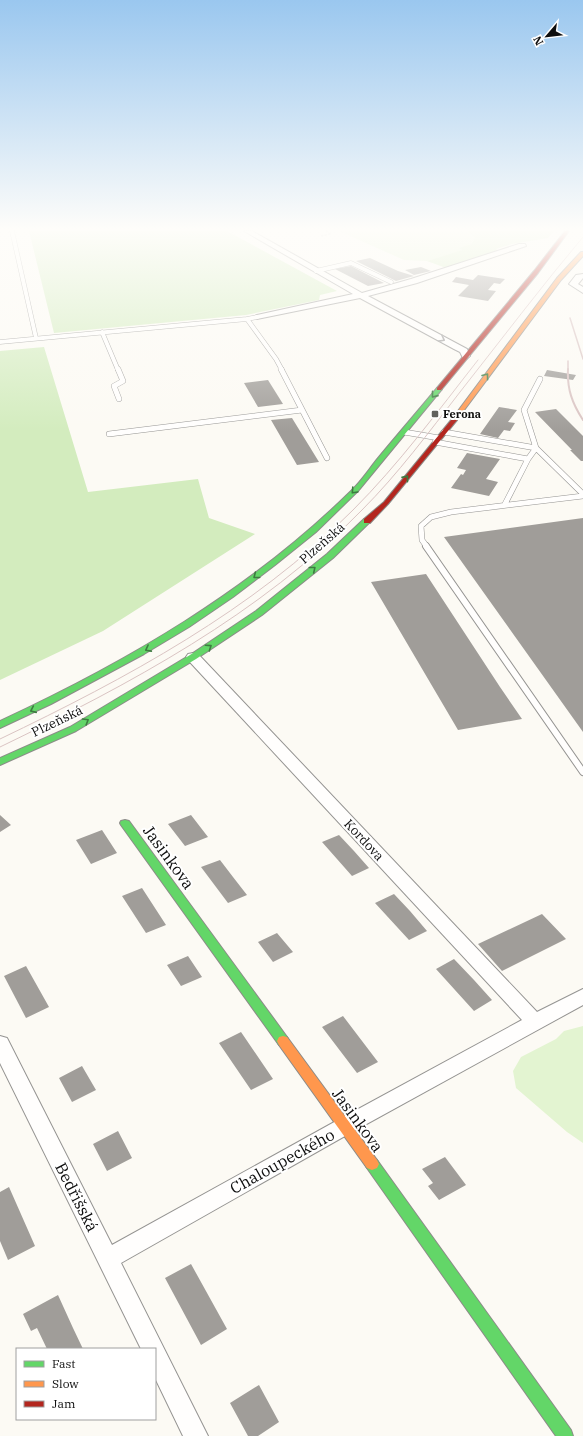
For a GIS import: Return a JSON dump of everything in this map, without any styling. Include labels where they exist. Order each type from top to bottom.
[{"type":"main road","name":"Plzeňská","points":[[0,725],[47,704],[164,640],[224,601],[298,543],[353,493],[514,298]]},
{"type":"main road","name":"Plzeňská","points":[[0,762],[73,729],[193,657],[259,613],[330,556],[386,503],[439,437],[544,298]]},
{"type":"main road","name":"Jasinkova","points":[[125,823],[345,1126],[565,1436]]},
{"type":"street","points":[[257,317],[348,298]]},
{"type":"street","points":[[367,298],[461,349],[466,356]]},
{"type":"street","name":"Kordova","points":[[193,657],[535,1022]]},
{"type":"street","name":"Chaloupeckého","points":[[108,1259],[345,1126],[583,996]]},
{"type":"street","name":"Bedřišská","points":[[0,1044],[152,1348]]},
{"type":"street","points":[[156,1355],[196,1436]]},
{"type":"lane","points":[[27,298],[36,338]]},
{"type":"lane","points":[[0,342],[257,317]]},
{"type":"lane","points":[[247,319],[276,359],[327,458]]},
{"type":"lane","points":[[102,332],[123,382],[114,386],[119,399]]},
{"type":"lane","points":[[540,379],[524,410],[536,448],[583,495]]},
{"type":"lane","points":[[109,434],[302,410]]},
{"type":"lane","points":[[404,432],[536,448]]},
{"type":"lane","points":[[439,437],[528,458]]},
{"type":"lane","points":[[505,504],[528,458],[536,448]]},
{"type":"lane","points":[[583,495],[451,512],[431,517],[421,526],[422,540],[583,772]]},
{"type":"green space","points":[[45,298],[319,298],[319,300],[246,315],[54,333]]},
{"type":"green space","points":[[44,347],[88,492],[198,479],[209,518],[255,534],[103,631],[0,680],[0,351]]},
{"type":"green space","points":[[583,1026],[583,1143],[567,1132],[516,1088],[513,1071],[521,1057],[556,1039],[564,1031]]},
{"type":"building","points":[[470,298],[490,298],[488,301]]},
{"type":"building","points":[[547,370],[576,375],[573,380],[544,376]]},
{"type":"building","points":[[268,380],[283,404],[258,407],[244,383]]},
{"type":"building","points":[[499,407],[517,410],[508,422],[515,423],[510,431],[504,430],[498,438],[480,434]]},
{"type":"building","points":[[556,409],[583,436],[583,461],[581,461],[570,450],[572,450],[535,412]]},
{"type":"building","points":[[292,418],[319,462],[297,465],[271,420]]},
{"type":"building","points":[[467,453],[500,459],[486,479],[498,482],[489,496],[451,488],[461,474],[463,475],[466,470],[457,468]]},
{"type":"building","points":[[583,518],[583,732],[444,537]]},
{"type":"building","points":[[426,574],[522,719],[458,730],[371,582]]},
{"type":"building","points":[[0,815],[11,825],[0,832]]},
{"type":"building","points":[[191,815],[208,837],[185,846],[168,824]]},
{"type":"building","points":[[102,830],[117,853],[91,864],[76,840]]},
{"type":"building","points":[[339,835],[369,868],[352,876],[322,842]]},
{"type":"building","points":[[220,860],[247,895],[228,903],[201,867]]},
{"type":"building","points":[[142,888],[166,925],[146,933],[122,896]]},
{"type":"building","points":[[394,894],[427,931],[409,940],[375,903]]},
{"type":"building","points":[[542,914],[566,939],[502,971],[478,944]]},
{"type":"building","points":[[277,933],[293,952],[273,962],[258,942]]},
{"type":"building","points":[[188,956],[202,977],[181,986],[167,965]]},
{"type":"building","points":[[454,959],[492,1000],[474,1011],[436,969]]},
{"type":"building","points":[[26,966],[49,1007],[26,1018],[4,976]]},
{"type":"building","points":[[343,1016],[378,1062],[357,1073],[322,1027]]},
{"type":"building","points":[[241,1032],[273,1079],[251,1090],[219,1043]]},
{"type":"building","points":[[82,1066],[96,1090],[72,1102],[59,1078]]},
{"type":"building","points":[[118,1131],[132,1158],[107,1171],[93,1144]]},
{"type":"building","points":[[445,1157],[466,1185],[439,1200],[428,1186],[433,1183],[422,1169]]},
{"type":"building","points":[[9,1187],[35,1246],[8,1260],[0,1241],[0,1192]]},
{"type":"building","points":[[191,1264],[227,1329],[201,1345],[165,1278]]},
{"type":"building","points":[[58,1295],[83,1348],[47,1348],[37,1328],[31,1331],[23,1314]]},
{"type":"building","points":[[259,1385],[279,1422],[258,1436],[248,1436],[230,1403]]},
{"type":"tram line","points":[[0,747],[97,698],[192,644],[237,615],[281,582],[322,548],[362,510],[401,467],[533,298]]},
{"type":"tram line","points":[[0,739],[95,692],[186,640],[273,580],[314,546],[370,492],[418,437],[478,360]]},
{"type":"railway","points":[[570,318],[583,359]]},
{"type":"railway","points":[[568,361],[569,389],[576,408],[583,420]]},
{"type":"traffic: fast","points":[[0,725],[48,702],[141,653],[186,625],[273,564],[313,530],[356,490],[439,389]]},
{"type":"traffic: fast","points":[[0,762],[73,729],[193,657],[259,613],[330,556],[367,521]]},
{"type":"traffic: fast","points":[[125,823],[283,1041]]},
{"type":"traffic: fast","points":[[372,1164],[565,1436]]},
{"type":"traffic: slow","points":[[454,420],[545,298]]},
{"type":"traffic: slow","points":[[283,1041],[372,1164]]},
{"type":"traffic: jam","points":[[439,389],[514,298]]},
{"type":"traffic: jam","points":[[367,521],[386,503],[454,420]]},
{"type":"place","name":"Ferona","points":[[435,414]]}]
